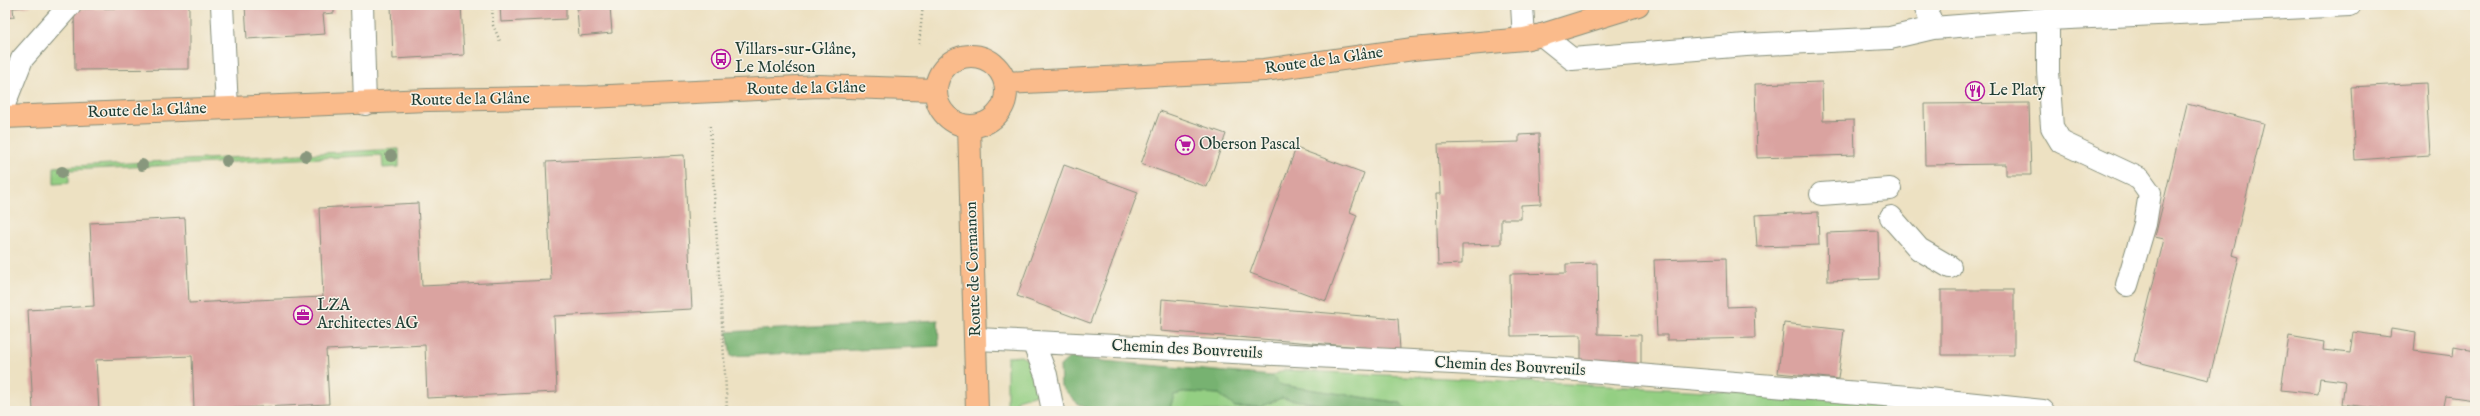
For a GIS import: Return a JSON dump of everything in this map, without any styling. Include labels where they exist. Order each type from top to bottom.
[{"type":"main road","name":"Route de la Glâne","points":[[1005,83],[1264,70],[1413,49],[1533,37],[1638,5]]},
{"type":"main road","points":[[973,57],[989,61],[1001,72],[1005,83],[1006,99],[999,114],[985,123],[969,126],[956,123],[945,115],[938,103],[936,90],[944,70],[962,58],[973,57]]},
{"type":"main road","name":"Route de la Glâne","points":[[5,117],[227,108],[589,97],[819,86],[936,90]]},
{"type":"main road","name":"Route de Cormanon","points":[[969,126],[977,339],[977,411]]},
{"type":"street","points":[[5,102],[22,59],[70,5]]},
{"type":"street","points":[[222,5],[227,108]]},
{"type":"street","points":[[362,5],[365,104]]},
{"type":"street","points":[[1522,5],[1533,37],[1572,59],[1746,45],[1890,38],[1933,28],[2048,19],[2350,5]]},
{"type":"street","points":[[1925,5],[1933,28]]},
{"type":"street","points":[[2048,19],[2048,71],[2052,127],[2061,142],[2140,179],[2150,193],[2145,224],[2128,285]]},
{"type":"street","points":[[1821,194],[1890,189]]},
{"type":"street","points":[[1891,217],[1919,249],[1950,267]]},
{"type":"street","name":"Chemin des Bouvreuils","points":[[977,339],[1552,368],[1909,397],[2043,411]]},
{"type":"street","points":[[1033,342],[1046,375],[1053,411]]},
{"type":"path","points":[[492,5],[493,25],[500,41]]},
{"type":"path","points":[[919,44],[923,5]]},
{"type":"path","points":[[710,126],[728,411]]},
{"type":"path","points":[[645,411],[727,407]]},
{"type":"green space","points":[[399,149],[399,167],[383,168],[382,155],[69,170],[69,183],[54,184],[54,167]]},
{"type":"green space","points":[[938,320],[939,346],[731,356],[727,332]]},
{"type":"green space","points":[[1021,356],[1029,361],[1043,392],[1017,400],[1017,411],[1007,411],[1007,357]]},
{"type":"green space","points":[[1069,358],[1272,376],[1281,385],[1401,403],[1407,411],[1362,411],[1281,398],[1260,407],[1235,407],[1219,394],[1187,392],[1174,395],[1169,411],[1093,411],[1078,404],[1061,386],[1060,366]]},
{"type":"green space","points":[[1284,370],[1889,400],[1993,411],[1407,411],[1400,403],[1281,385],[1272,376]]},
{"type":"green space","points":[[1187,392],[1219,394],[1235,407],[1260,407],[1281,398],[1362,411],[1169,411],[1174,395]]},
{"type":"building","points":[[5,5],[31,6],[13,8],[14,17],[5,18]]},
{"type":"building","points":[[159,5],[189,5],[189,69],[75,70],[74,9],[160,7]]},
{"type":"building","points":[[245,5],[334,5],[334,13],[323,14],[325,34],[247,39]]},
{"type":"building","points":[[391,5],[461,5],[464,55],[393,59]]},
{"type":"building","points":[[500,5],[566,5],[566,19],[501,22]]},
{"type":"building","points":[[652,5],[676,5],[676,6],[652,8]]},
{"type":"building","points":[[610,6],[612,33],[579,36],[577,9]]},
{"type":"building","points":[[1822,82],[1823,121],[1854,120],[1855,155],[1757,158],[1755,84]]},
{"type":"building","points":[[2426,83],[2430,155],[2355,160],[2351,87]]},
{"type":"building","points":[[2029,103],[2031,175],[2006,175],[2006,164],[1925,165],[1924,104]]},
{"type":"building","points":[[2187,104],[2264,123],[2232,255],[2239,257],[2209,380],[2134,361],[2164,239],[2155,237]]},
{"type":"building","points":[[1160,111],[1226,134],[1207,187],[1141,164]]},
{"type":"building","points":[[1539,134],[1541,204],[1521,205],[1521,219],[1501,219],[1501,244],[1462,245],[1462,264],[1438,265],[1436,194],[1440,194],[1438,144],[1519,142],[1519,135]]},
{"type":"building","points":[[1296,148],[1364,173],[1350,212],[1357,215],[1326,301],[1250,273]]},
{"type":"building","points":[[684,155],[692,309],[554,316],[557,392],[427,398],[425,345],[326,350],[329,404],[194,410],[192,356],[96,360],[99,411],[33,411],[28,310],[94,306],[90,223],[185,218],[189,303],[323,297],[319,208],[418,203],[422,286],[551,280],[546,162]]},
{"type":"building","points":[[1064,165],[1138,192],[1090,323],[1017,296]]},
{"type":"building","points":[[1818,212],[1819,245],[1757,247],[1755,215]]},
{"type":"building","points":[[1878,231],[1879,279],[1828,281],[1827,233]]},
{"type":"building","points":[[1726,258],[1727,307],[1754,306],[1755,338],[1667,340],[1667,335],[1657,335],[1654,260]]},
{"type":"building","points":[[1597,263],[1598,334],[1641,335],[1641,363],[1581,363],[1581,335],[1511,336],[1510,274],[1566,273],[1566,264]]},
{"type":"building","points":[[1941,290],[2014,290],[2014,355],[1941,355]]},
{"type":"building","points":[[1162,299],[1398,319],[1400,350],[1160,331]]},
{"type":"building","points":[[1784,323],[1844,330],[1838,379],[1778,373]]},
{"type":"building","points":[[2391,329],[2416,333],[2414,351],[2453,356],[2454,347],[2475,351],[2474,400],[2446,396],[2443,411],[2400,411],[2342,404],[2345,381],[2320,378],[2318,394],[2281,390],[2289,336],[2324,342],[2323,350],[2350,353],[2353,332],[2390,337]]},
{"type":"place","name":"Villars-sur-Glâne, Le Moléson","points":[[721,59]]},
{"type":"place","name":"Le Platy","points":[[1975,91]]},
{"type":"place","name":"Oberson Pascal","points":[[1185,145]]},
{"type":"place","name":"LZA Architectes AG","points":[[303,315]]}]
